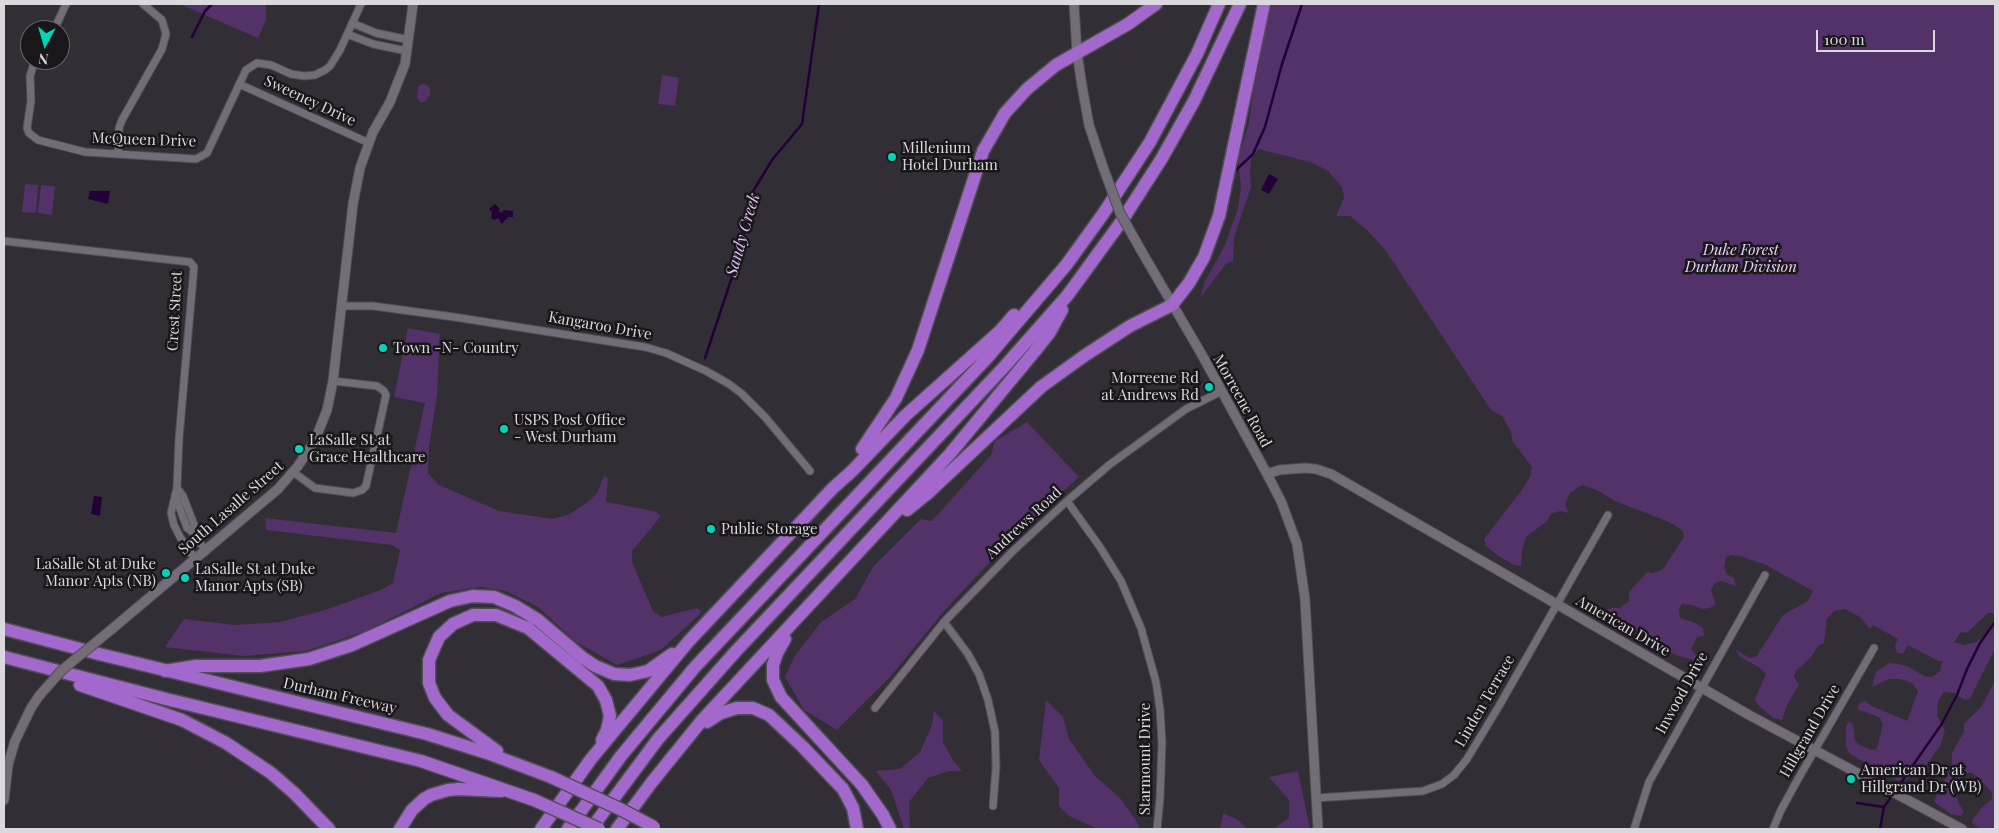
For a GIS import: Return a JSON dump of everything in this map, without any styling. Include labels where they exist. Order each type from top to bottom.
[{"type":"highway","points":[[833,488],[876,431],[896,398],[909,371],[931,314],[963,209],[986,143],[1005,113],[1022,94],[1056,64],[1128,24],[1156,4]]},
{"type":"highway","points":[[568,829],[621,756],[695,667],[977,369],[1044,293],[1103,214],[1150,142],[1188,71],[1218,4]]},
{"type":"highway","points":[[592,829],[658,739],[737,650],[1005,366],[1077,284],[1121,222],[1162,158],[1194,101],[1240,4]]},
{"type":"highway","points":[[876,535],[928,493],[1041,387],[1130,326],[1172,305],[1195,274],[1219,216],[1264,4]]},
{"type":"highway","points":[[617,829],[694,730],[949,454],[1050,332],[1077,284]]},
{"type":"highway","points":[[541,829],[591,759],[689,641],[833,488],[906,415],[1000,331],[1018,311],[1044,293]]},
{"type":"highway","points":[[165,671],[196,666],[260,666],[309,659],[352,645],[443,604],[473,596],[494,598],[516,606],[538,620],[595,666],[621,676],[648,670],[662,662],[689,641]]},
{"type":"highway","points":[[516,763],[458,725],[448,715],[431,690],[428,667],[435,643],[444,631],[465,617],[482,614],[496,615],[521,625],[569,661],[598,686],[603,692],[609,708],[609,724],[591,759]]},
{"type":"highway","points":[[794,622],[777,653],[773,665],[773,680],[777,690],[787,707],[841,760],[862,785],[883,815],[890,829]]},
{"type":"highway","name":"Durham Freeway","points":[[4,629],[165,671],[427,734],[516,763],[622,810],[656,828]]},
{"type":"highway","points":[[4,657],[156,697],[421,761],[511,791],[598,829]]},
{"type":"highway","points":[[4,657],[163,713],[210,734],[249,757],[271,773],[294,793],[329,829]]},
{"type":"highway","points":[[694,730],[729,709],[753,708],[769,716],[803,747],[843,789],[853,808],[857,829]]},
{"type":"highway","points":[[400,829],[407,816],[417,804],[439,792],[459,789],[511,791]]},
{"type":"street","points":[[59,20],[66,4]]},
{"type":"street","points":[[118,154],[119,128],[122,120],[162,49],[166,34],[162,20],[143,4]]},
{"type":"street","name":"McQueen Drive","points":[[32,70],[30,76],[31,101],[27,123],[29,133],[44,142],[85,152],[200,158],[207,153],[246,70],[257,63],[271,65],[291,74],[304,76],[325,70],[334,60],[360,4]]},
{"type":"street","name":"South Lasalle Street","points":[[4,800],[8,765],[13,747],[25,718],[39,696],[62,670],[268,498],[293,472],[315,440],[327,410],[333,381],[354,194],[360,168],[369,143],[396,88],[407,52],[413,4]]},
{"type":"street","name":"Morreene Road","points":[[1074,4],[1077,53],[1090,124],[1120,213],[1222,391],[1267,474],[1292,527],[1301,562],[1305,599],[1318,829]]},
{"type":"street","points":[[352,23],[376,33],[409,40]]},
{"type":"street","points":[[347,34],[379,46],[407,52]]},
{"type":"street","name":"Sweeney Drive","points":[[239,84],[369,143]]},
{"type":"street","name":"Crest Street","points":[[4,241],[190,262],[194,267],[176,491],[171,513],[174,525],[195,559]]},
{"type":"street","name":"Kangaroo Drive","points":[[342,306],[373,306],[454,317],[645,347],[666,353],[706,371],[741,393],[765,417],[810,471]]},
{"type":"street","points":[[293,472],[306,484],[320,489],[353,493],[362,490],[366,486],[386,395],[377,386],[333,381]]},
{"type":"street","name":"Andrews Road","points":[[875,708],[944,622],[1013,551],[1067,501],[1109,465],[1178,415],[1222,391]]},
{"type":"street","name":"American Drive","points":[[1267,474],[1279,470],[1305,468],[1331,474],[1702,688],[1815,751],[1962,829]]},
{"type":"street","name":"Crest Street","points":[[176,491],[183,496],[195,527],[195,534],[206,550]]},
{"type":"street","name":"Starmount Drive","points":[[1067,501],[1100,547],[1121,581],[1141,628],[1154,673],[1159,695],[1162,726],[1157,829]]},
{"type":"street","name":"Linden Terrace","points":[[1316,798],[1423,791],[1449,780],[1466,759],[1608,515]]},
{"type":"street","name":"Inwood Drive","points":[[1634,829],[1649,782],[1765,575]]},
{"type":"street","points":[[944,622],[968,654],[979,674],[988,700],[995,732],[996,767],[993,806]]},
{"type":"street","name":"Hillgrand Drive","points":[[1773,829],[1781,810],[1874,648]]},
{"type":"green space","points":[[182,4],[266,4],[266,20],[258,38]]},
{"type":"green space","name":"Duke Forest Durham Division","points":[[1273,4],[1995,4],[1995,619],[1995,649],[1970,698],[1965,700],[1954,693],[1944,692],[1938,702],[1937,715],[1945,731],[1940,746],[1924,768],[1907,779],[1899,781],[1887,775],[1850,754],[1846,746],[1846,727],[1849,721],[1853,724],[1855,741],[1872,750],[1877,749],[1883,724],[1879,717],[1857,709],[1860,703],[1865,701],[1872,706],[1907,721],[1918,691],[1912,683],[1900,679],[1889,679],[1872,687],[1876,672],[1889,663],[1909,667],[1924,676],[1932,677],[1940,671],[1942,660],[1940,662],[1908,645],[1903,654],[1897,653],[1895,645],[1898,639],[1873,625],[1870,629],[1860,617],[1845,609],[1834,611],[1827,619],[1824,643],[1819,645],[1810,658],[1796,671],[1794,677],[1799,685],[1787,705],[1782,720],[1773,718],[1757,704],[1755,699],[1766,674],[1760,668],[1739,656],[1736,650],[1750,658],[1756,657],[1783,615],[1808,601],[1813,591],[1766,565],[1740,556],[1732,555],[1726,557],[1724,567],[1727,574],[1734,578],[1736,586],[1721,581],[1714,584],[1711,591],[1716,604],[1710,608],[1702,609],[1682,604],[1679,609],[1680,618],[1703,628],[1704,636],[1697,637],[1691,649],[1702,658],[1698,661],[1675,655],[1606,611],[1611,608],[1620,608],[1629,601],[1629,592],[1647,572],[1653,573],[1663,569],[1684,537],[1683,531],[1669,522],[1615,501],[1597,490],[1582,485],[1570,493],[1565,504],[1569,513],[1560,511],[1551,514],[1546,522],[1526,537],[1522,550],[1521,566],[1514,565],[1486,546],[1484,539],[1521,491],[1530,477],[1532,467],[1513,442],[1511,432],[1502,416],[1491,410],[1386,251],[1368,231],[1350,216],[1336,216],[1344,198],[1342,187],[1328,171],[1313,163],[1259,149],[1251,158],[1251,187],[1234,237],[1233,261],[1226,264],[1200,298],[1205,281],[1225,245],[1238,208],[1241,187],[1238,159],[1249,123],[1260,59],[1257,54],[1265,19]],"holes":[[[1988,613],[1993,613],[1995,619],[1988,633],[1976,642],[1965,645],[1954,642],[1961,632],[1967,633]]]},
{"type":"green space","points":[[662,75],[679,78],[675,106],[658,104]]},
{"type":"green space","points":[[422,84],[427,85],[430,89],[430,95],[425,102],[420,102],[417,98],[418,87]]},
{"type":"green space","points":[[25,184],[38,185],[36,213],[22,212]]},
{"type":"green space","points":[[41,185],[55,186],[52,215],[38,213]]},
{"type":"green space","points":[[408,328],[440,334],[437,395],[429,447],[428,473],[439,485],[499,511],[553,519],[570,514],[589,501],[597,493],[604,476],[608,478],[606,502],[654,511],[661,516],[632,551],[632,562],[653,611],[662,617],[697,608],[702,612],[661,650],[617,665],[576,642],[538,607],[506,591],[480,587],[441,593],[366,631],[306,651],[243,656],[165,647],[184,619],[235,625],[280,622],[325,610],[381,590],[393,583],[400,550],[392,545],[266,530],[265,518],[396,533],[425,403],[394,397]]},
{"type":"green space","points":[[1027,422],[1079,477],[1015,535],[944,611],[890,677],[837,730],[804,710],[785,677],[794,657],[821,622],[855,599],[873,567],[921,519],[932,521],[991,455],[995,441]]},
{"type":"green space","points":[[1995,681],[1995,829],[1981,829],[1972,823],[1973,818],[1992,799],[1992,793],[1972,773],[1961,776],[1956,787],[1957,799],[1964,813],[1960,816],[1951,814],[1934,801],[1952,764],[1952,753],[1964,732],[1964,724],[1981,707]]},
{"type":"green space","points":[[1046,700],[1063,717],[1069,739],[1095,776],[1120,798],[1136,820],[1140,829],[1098,829],[1069,816],[1059,806],[1059,788],[1039,760]]},
{"type":"green space","points":[[934,711],[943,721],[943,742],[962,771],[949,771],[928,778],[909,802],[910,829],[904,829],[891,790],[876,771],[900,769],[920,752],[932,725]]},
{"type":"green space","points":[[1298,771],[1310,829],[1273,829],[1289,818],[1289,800],[1269,777]]},
{"type":"green space","points":[[1223,813],[1238,820],[1247,829],[1220,829]]},
{"type":"shaded area","points":[[1269,174],[1278,179],[1269,194],[1261,190]]},
{"type":"shaded area","points":[[90,191],[110,191],[108,204],[88,199]]},
{"type":"shaded area","points":[[495,204],[500,209],[498,211],[500,212],[503,213],[503,210],[513,211],[513,217],[508,217],[502,224],[498,218],[494,220],[491,218],[492,212],[489,209]]},
{"type":"shaded area","points":[[94,496],[102,497],[100,516],[91,514]]},
{"type":"waterway","points":[[192,37],[205,11],[212,4]]},
{"type":"waterway","name":"Sandy Creek","points":[[705,358],[740,253],[752,193],[772,160],[802,124],[819,4]]},
{"type":"waterway","points":[[1235,171],[1253,154],[1265,127],[1282,64],[1302,4]]},
{"type":"waterway","points":[[1880,829],[1884,807],[1941,725],[1957,695],[1980,643],[1995,622]]},
{"type":"waterway","points":[[1857,803],[1884,807]]},
{"type":"place","name":"Millenium Hotel Durham","points":[[892,157]]},
{"type":"place","name":"Town -N- Country","points":[[383,348]]},
{"type":"place","name":"Morreene Rd at Andrews Rd","points":[[1209,387]]},
{"type":"place","name":"USPS Post Office - West Durham","points":[[504,429]]},
{"type":"place","name":"LaSalle St at Grace Healthcare","points":[[299,449]]},
{"type":"place","name":"Public Storage","points":[[711,529]]},
{"type":"place","name":"LaSalle St at Duke Manor Apts (NB)","points":[[166,573]]},
{"type":"place","name":"LaSalle St at Duke Manor Apts (SB)","points":[[185,578]]},
{"type":"place","name":"American Dr at Hillgrand Dr (WB)","points":[[1851,779]]}]
